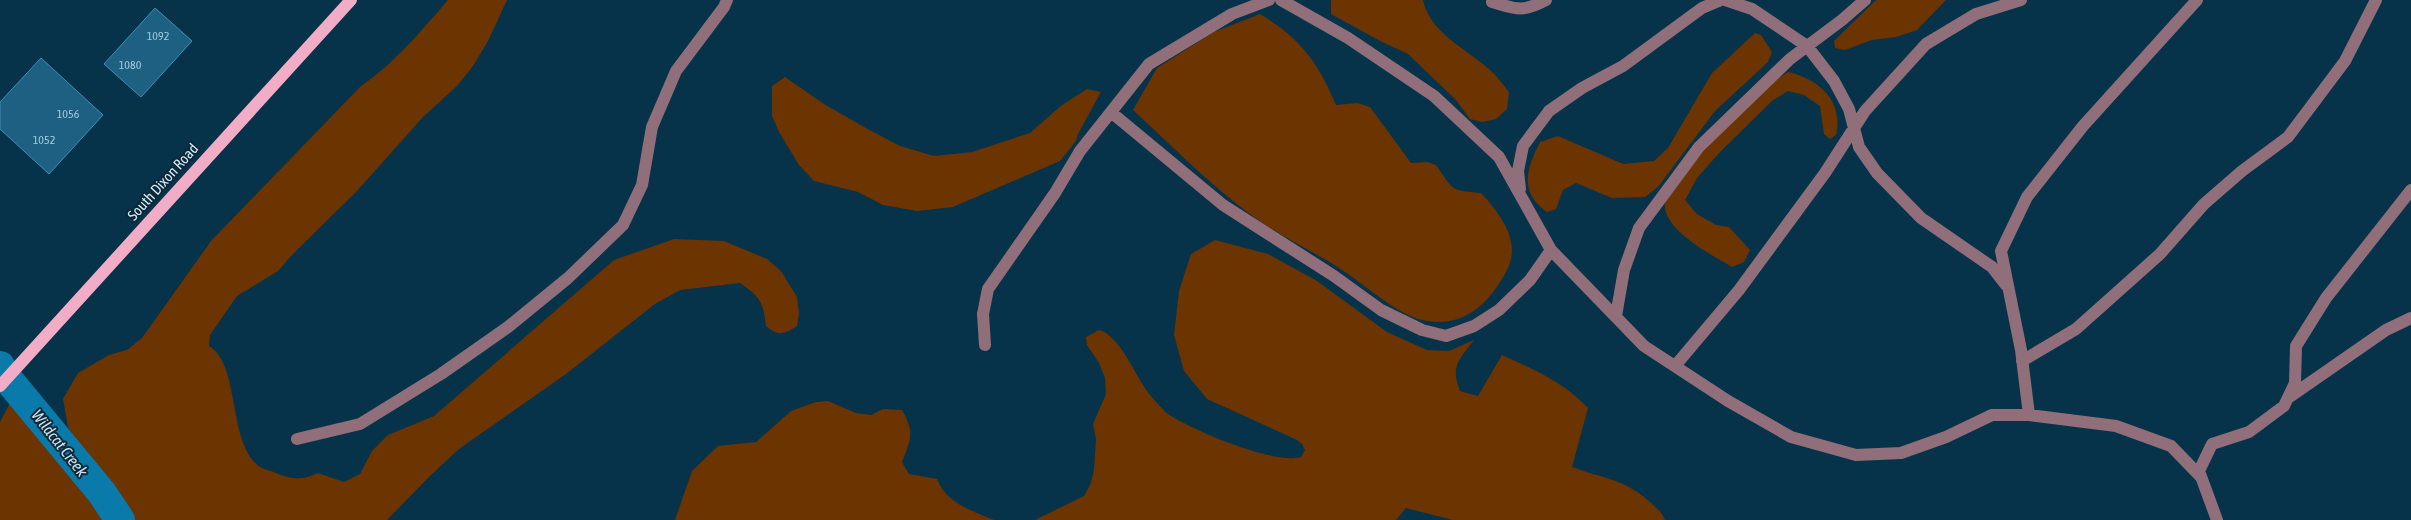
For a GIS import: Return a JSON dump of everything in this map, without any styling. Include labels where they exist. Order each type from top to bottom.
[{"type":"main road","name":"South Dixon Road","points":[[0,386],[351,0]]},
{"type":"lane","points":[[985,345],[983,314],[988,289],[1055,193],[1080,151],[1149,64],[1232,14],[1269,0]]},
{"type":"lane","points":[[1281,0],[1348,38],[1434,96],[1499,157],[1551,250],[1644,346],[1728,401],[1791,437],[1856,455],[1901,453],[1946,437],[1992,415],[2029,415],[2116,426],[2162,442],[2172,446],[2201,477]]},
{"type":"lane","points":[[1492,2],[1512,8],[1528,9],[1546,0]]},
{"type":"lane","points":[[1520,194],[1518,171],[1523,146],[1549,111],[1582,88],[1623,66],[1702,8],[1721,0]]},
{"type":"lane","points":[[1725,0],[1752,9],[1807,46],[1834,81],[1849,109],[1859,147],[1877,173],[1921,218],[1992,266],[2009,290]]},
{"type":"lane","points":[[1616,316],[1624,270],[1639,228],[1699,147],[1740,106],[1807,46],[1865,0]]},
{"type":"lane","points":[[1675,366],[1739,290],[1825,173],[1865,111],[1926,44],[1976,14],[2021,0]]},
{"type":"lane","points":[[2029,415],[2022,361],[2001,251],[2027,197],[2083,126],[2197,0]]},
{"type":"lane","points":[[2022,361],[2076,329],[2160,254],[2204,204],[2242,171],[2288,137],[2345,61],[2376,0]]},
{"type":"lane","points":[[297,439],[360,424],[441,374],[508,328],[560,284],[623,225],[642,185],[652,127],[676,71],[723,2]]},
{"type":"lane","points":[[1112,112],[1223,205],[1334,276],[1381,310],[1422,330],[1446,336],[1499,310],[1530,280],[1551,250]]},
{"type":"lane","points":[[2217,520],[2198,471],[2212,444],[2249,432],[2284,406],[2295,383],[2296,346],[2326,298],[2411,190]]},
{"type":"lane","points":[[2288,398],[2386,330],[2411,318]]},
{"type":"shaded area","points":[[448,0],[507,0],[488,41],[473,66],[457,86],[423,117],[357,191],[278,271],[237,296],[210,335],[209,346],[219,356],[226,370],[243,441],[250,456],[260,467],[289,477],[303,478],[318,473],[344,482],[360,474],[372,451],[388,435],[434,416],[614,260],[674,239],[724,241],[767,259],[781,271],[797,297],[799,314],[797,326],[784,333],[777,333],[766,326],[762,305],[759,300],[740,283],[680,290],[655,304],[566,374],[459,449],[387,520],[0,520],[0,422],[17,390],[100,490],[68,427],[63,399],[78,373],[109,355],[127,350],[142,338],[211,241],[361,86],[407,46]]},
{"type":"shaded area","points":[[1331,0],[1423,0],[1427,12],[1442,32],[1491,71],[1509,92],[1507,109],[1496,119],[1482,122],[1470,119],[1456,100],[1408,54],[1331,14]]},
{"type":"shaded area","points":[[1876,0],[1946,0],[1917,30],[1896,37],[1872,40],[1845,50],[1835,48],[1834,41]]},
{"type":"shaded area","points":[[1260,14],[1286,32],[1306,52],[1322,76],[1336,105],[1357,103],[1370,107],[1411,163],[1427,162],[1436,165],[1453,187],[1463,191],[1481,193],[1502,219],[1511,239],[1511,261],[1491,295],[1473,312],[1450,321],[1437,322],[1422,320],[1403,313],[1337,266],[1277,232],[1238,205],[1133,110],[1157,68],[1214,32]]},
{"type":"shaded area","points":[[1755,33],[1761,35],[1772,52],[1768,62],[1715,111],[1658,187],[1645,197],[1612,198],[1576,183],[1563,190],[1556,209],[1547,212],[1538,204],[1532,196],[1528,179],[1529,170],[1540,142],[1558,136],[1623,164],[1654,161],[1668,148],[1712,73]]},
{"type":"shaded area","points":[[1788,72],[1810,80],[1827,93],[1833,102],[1836,112],[1838,123],[1836,135],[1830,139],[1824,134],[1820,106],[1804,95],[1788,91],[1772,101],[1720,152],[1697,178],[1685,200],[1697,214],[1716,225],[1729,227],[1750,250],[1744,262],[1732,267],[1701,249],[1680,232],[1671,223],[1666,213],[1665,203],[1720,132],[1770,84]]},
{"type":"shaded area","points":[[785,77],[824,104],[864,127],[900,146],[934,156],[972,152],[1030,133],[1062,105],[1087,89],[1101,92],[1076,141],[1060,161],[953,207],[917,211],[883,205],[858,192],[814,181],[799,165],[779,132],[772,116],[772,86]]},
{"type":"shaded area","points":[[1215,240],[1268,254],[1317,281],[1387,332],[1427,350],[1449,351],[1474,340],[1460,358],[1456,369],[1460,391],[1478,396],[1502,355],[1558,383],[1588,408],[1572,467],[1613,480],[1631,488],[1661,512],[1665,520],[1453,520],[1406,508],[1396,520],[1035,520],[1084,496],[1091,483],[1094,470],[1096,439],[1093,424],[1106,394],[1105,378],[1099,363],[1087,345],[1086,337],[1099,330],[1114,340],[1150,395],[1168,414],[1179,421],[1214,437],[1253,451],[1272,456],[1301,457],[1305,450],[1297,440],[1207,399],[1184,371],[1174,335],[1179,291],[1191,254]]},
{"type":"shaded area","points":[[828,401],[856,413],[871,415],[883,409],[902,410],[910,430],[909,442],[902,462],[909,474],[937,479],[941,487],[953,500],[994,520],[675,520],[692,471],[718,446],[756,442],[791,411],[816,402]]},
{"type":"building","points":[[155,8],[192,41],[141,97],[104,64]]},
{"type":"building","points":[[41,58],[103,115],[49,174],[0,129],[0,102]]},
{"type":"waterway","name":"Wildcat Creek","points":[[0,366],[7,378],[102,493],[120,520]]}]
